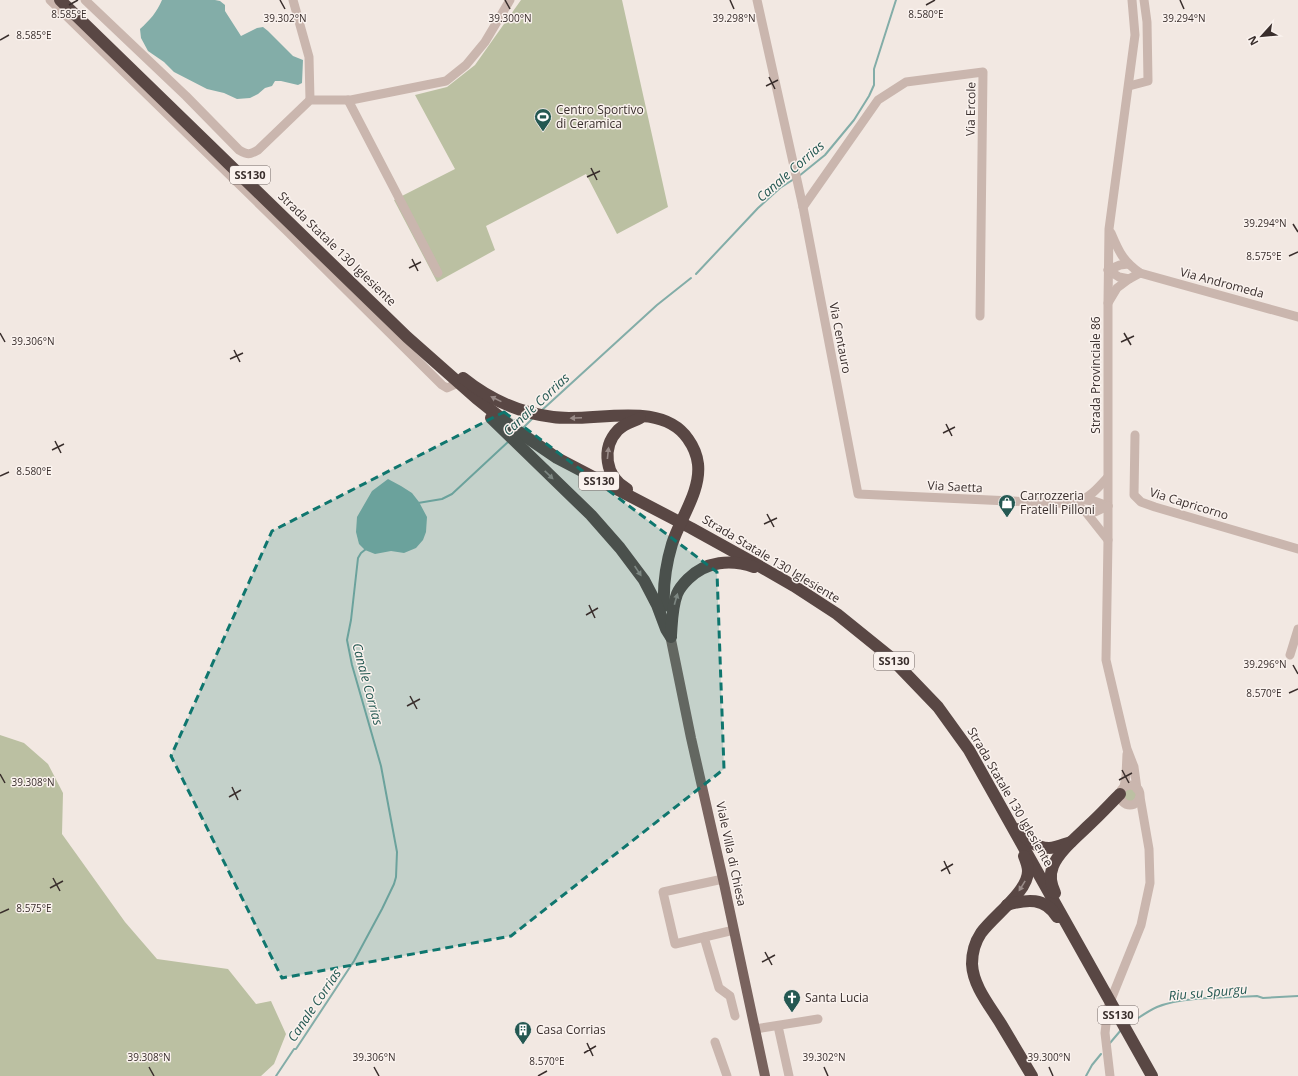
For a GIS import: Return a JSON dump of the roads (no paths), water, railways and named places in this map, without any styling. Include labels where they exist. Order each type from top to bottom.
[{"type":"highway","name":"Strada Statale 130 Iglesiente","points":[[60,0],[407,337],[476,398]]},
{"type":"highway","name":"Strada Statale 130 Iglesiente","points":[[70,0],[430,350],[512,433]]},
{"type":"highway","points":[[407,337],[456,384],[526,445],[591,515],[620,548],[644,580],[671,637]]},
{"type":"highway","points":[[430,350],[471,384],[492,398],[532,414],[572,418],[651,417],[668,422],[677,427],[685,435],[695,452],[698,463],[698,475],[672,543],[668,558],[665,574],[664,606]]},
{"type":"highway","points":[[643,416],[624,425],[611,439],[607,458],[609,470],[615,480],[624,488],[655,504],[671,517]]},
{"type":"highway","name":"Strada Statale 130 Iglesiente","points":[[526,445],[671,517],[748,562],[794,586],[837,614],[889,656],[938,707],[969,750],[1152,1076]]},
{"type":"highway","points":[[671,637],[672,613],[677,593],[694,573],[704,567],[728,562],[748,562]]},
{"type":"highway","points":[[990,787],[1008,810],[1021,832],[1030,841],[1036,845],[1048,848],[1071,842]]},
{"type":"highway","points":[[990,787],[999,814],[1027,865],[1027,875],[1024,884],[980,934],[973,951],[973,969],[981,993],[1032,1076]]},
{"type":"highway","points":[[1083,952],[1076,930],[1052,887],[1050,879],[1052,871],[1056,861],[1071,842],[1104,810],[1125,797]]},
{"type":"highway","points":[[1007,905],[1026,900],[1046,905],[1054,912],[1068,935],[1083,952]]},
{"type":"main road","name":"Viale Villa di Chiesa","points":[[664,606],[691,738],[765,1076]]},
{"type":"street","points":[[50,0],[284,227],[442,385],[447,388],[456,384]]},
{"type":"street","points":[[86,0],[186,96],[239,150],[246,154],[251,154],[258,150],[310,100],[348,100],[446,81],[466,65],[485,42],[510,0]]},
{"type":"street","points":[[293,0],[308,57],[310,100]]},
{"type":"street","name":"Via Centauro","points":[[757,0],[803,207],[858,494]]},
{"type":"street","name":"Strada Provinciale 86","points":[[1110,1076],[1105,1033],[1108,1007],[1141,925],[1150,883],[1149,849],[1145,823],[1134,768],[1106,660],[1108,540],[1108,270],[1110,229],[1135,35],[1132,0]]},
{"type":"street","points":[[1129,86],[1148,81],[1147,22],[1144,0]]},
{"type":"street","name":"Via Ercole","points":[[803,207],[878,100],[906,82],[983,72],[980,316]]},
{"type":"street","points":[[348,100],[438,273]]},
{"type":"street","name":"Via Andromeda","points":[[1110,229],[1118,248],[1128,264],[1140,273],[1298,317]]},
{"type":"street","points":[[1108,270],[1120,265],[1128,264]]},
{"type":"street","points":[[1108,270],[1119,277],[1129,279]]},
{"type":"street","points":[[1108,303],[1117,288],[1140,273]]},
{"type":"street","name":"Via Capricorno","points":[[1135,435],[1134,495],[1140,502],[1178,515],[1298,548]]},
{"type":"street","name":"Via Saetta","points":[[858,494],[1074,504],[1085,500],[1093,494],[1107,478]]},
{"type":"street","points":[[1085,500],[1094,501],[1108,506]]},
{"type":"street","name":"Via Saetta","points":[[1074,504],[1085,511],[1108,540]]},
{"type":"street","points":[[1085,511],[1095,512],[1108,506]]},
{"type":"street","points":[[1290,655],[1298,629]]},
{"type":"street","name":"Strada Provinciale 86","points":[[1125,797],[1128,749]]},
{"type":"street","points":[[1132,785],[1138,793],[1136,802],[1125,797],[1132,785]]},
{"type":"street","points":[[1125,797],[1145,823]]},
{"type":"street","points":[[723,879],[663,892],[675,944],[734,930]]},
{"type":"street","points":[[704,937],[719,988],[730,996],[735,1016]]},
{"type":"street","points":[[755,1029],[818,1019]]},
{"type":"street","points":[[778,1026],[789,1076]]},
{"type":"street","points":[[715,1042],[727,1076]]},
{"type":"water","points":[[162,0],[220,1],[225,5],[225,11],[241,36],[257,28],[263,27],[293,56],[303,60],[302,83],[298,85],[275,81],[272,86],[265,88],[250,98],[237,99],[224,93],[207,89],[174,72],[164,62],[148,51],[141,38],[140,29],[153,16]]},
{"type":"water","points":[[388,479],[412,493],[419,502],[427,517],[426,532],[423,540],[416,548],[404,553],[391,551],[375,554],[365,550],[359,544],[356,532],[357,517],[372,491]]},
{"type":"waterway","name":"Canale Corrias","points":[[799,176],[825,155],[854,120],[869,96],[874,85],[874,69],[896,0]]},
{"type":"waterway","name":"Canale Corrias","points":[[696,274],[758,208],[780,188],[794,179]]},
{"type":"waterway","name":"Canale Corrias","points":[[541,411],[657,305],[691,278]]},
{"type":"waterway","name":"Canale Corrias","points":[[522,429],[533,418]]},
{"type":"waterway","name":"Canale Corrias","points":[[418,503],[442,499],[452,494],[509,441]]},
{"type":"waterway","name":"Canale Corrias","points":[[276,1076],[294,1049],[296,1049],[354,961],[382,909],[396,877],[397,852],[381,766],[352,665],[347,640],[351,620],[358,558],[366,549]]},
{"type":"waterway","name":"Riu su Spurgu","points":[[1128,1025],[1145,1013],[1168,1003],[1220,997],[1257,996],[1263,998],[1298,996]]},
{"type":"waterway","name":"Riu su Spurgu","points":[[1110,1043],[1121,1030]]},
{"type":"waterway","name":"Riu su Spurgu","points":[[1086,1076],[1092,1065],[1101,1054]]},
{"type":"place","name":"Centro Sportivo di Ceramica","points":[[543,132]]},
{"type":"place","name":"Carrozzeria Fratelli Pilloni","points":[[1007,518]]},
{"type":"place","name":"Santa Lucia","points":[[792,1013]]},
{"type":"place","name":"Casa Corrias","points":[[523,1045]]}]
